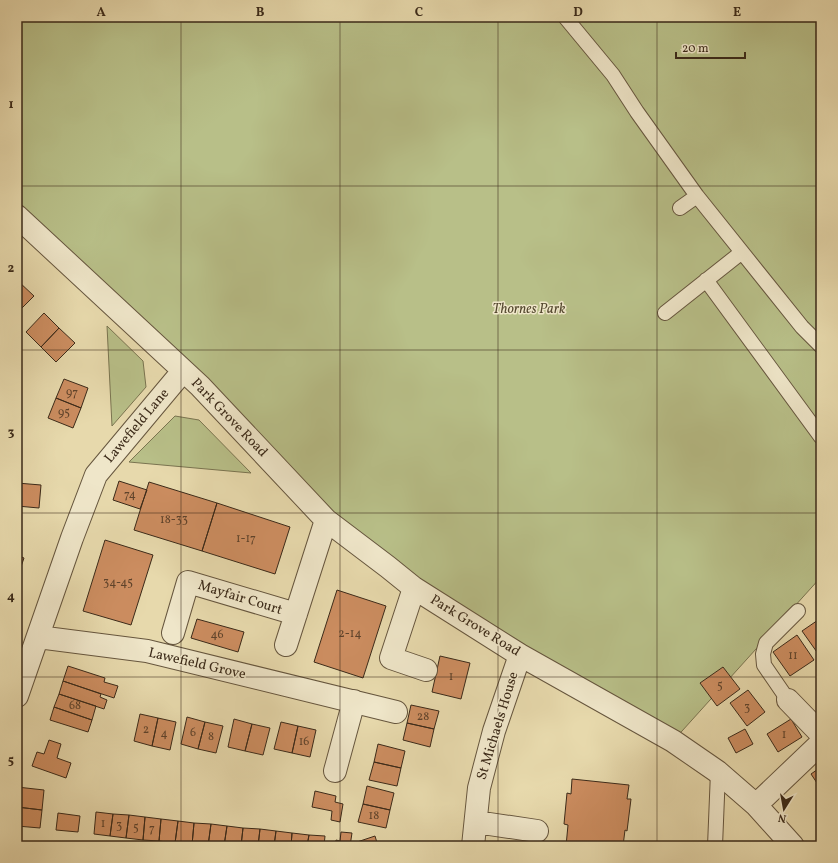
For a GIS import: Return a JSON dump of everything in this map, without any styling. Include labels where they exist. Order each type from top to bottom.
[{"type":"street","points":[[17,216],[183,371]]},
{"type":"street","name":"Park Grove Road","points":[[183,371],[200,386],[326,520],[414,588],[520,655],[673,741],[718,772],[756,805],[793,846]]},
{"type":"street","name":"Lawefield Lane","points":[[17,696],[72,538],[96,475],[183,371]]},
{"type":"street","name":"Mayfair Court","points":[[286,645],[326,520]]},
{"type":"street","name":"Mayfair Court","points":[[173,633],[188,582],[296,614]]},
{"type":"street","points":[[414,588],[391,658],[426,670]]},
{"type":"street","name":"Lawefield Grove","points":[[38,637],[147,651],[396,712]]},
{"type":"street","name":"St Michaels House","points":[[473,846],[479,788],[494,731],[520,655]]},
{"type":"street","points":[[788,700],[821,734]]},
{"type":"street","points":[[335,770],[354,701]]},
{"type":"street","points":[[756,805],[821,743]]},
{"type":"street","points":[[476,822],[537,831]]},
{"type":"lane","points":[[565,17],[613,75],[637,112],[697,196],[802,327],[821,346]]},
{"type":"lane","points":[[680,208],[697,196]]},
{"type":"lane","points":[[665,313],[742,252]]},
{"type":"lane","points":[[706,280],[821,437]]},
{"type":"lane","points":[[788,700],[764,665],[763,654],[766,643],[798,611]]},
{"type":"lane","points":[[715,846],[718,772]]},
{"type":"green space","name":"Thornes Park","points":[[17,17],[821,17],[821,577],[673,741],[414,588],[17,216]]},
{"type":"green space","points":[[107,326],[143,361],[146,387],[112,426]]},
{"type":"green space","points":[[175,416],[199,420],[251,473],[129,462]]},
{"type":"building","points":[[18,281],[34,296],[17,313],[17,282]]},
{"type":"building","points":[[44,313],[59,328],[41,347],[26,332]]},
{"type":"building","points":[[59,328],[75,343],[56,362],[41,347]]},
{"type":"building","points":[[64,379],[88,388],[81,408],[56,398]]},
{"type":"building","points":[[56,398],[81,408],[73,428],[48,418]]},
{"type":"building","points":[[119,481],[147,490],[140,509],[113,500]]},
{"type":"building","points":[[149,482],[217,503],[202,551],[134,530]]},
{"type":"building","points":[[17,483],[41,485],[39,508],[17,506]]},
{"type":"building","points":[[217,503],[290,527],[275,574],[202,551]]},
{"type":"building","points":[[105,540],[153,555],[131,625],[83,611]]},
{"type":"building","points":[[17,555],[24,558],[17,578]]},
{"type":"building","points":[[337,590],[386,606],[363,678],[314,662]]},
{"type":"building","points":[[821,618],[821,654],[819,655],[802,631]]},
{"type":"building","points":[[197,619],[244,632],[238,652],[191,638]]},
{"type":"building","points":[[797,635],[814,660],[790,676],[773,652]]},
{"type":"building","points":[[440,656],[470,663],[461,699],[432,692]]},
{"type":"building","points":[[68,666],[105,678],[104,682],[118,686],[114,698],[63,681]]},
{"type":"building","points":[[723,667],[740,689],[717,706],[700,683]]},
{"type":"building","points":[[63,681],[101,694],[100,697],[107,700],[104,709],[59,694]]},
{"type":"building","points":[[748,690],[765,712],[747,726],[730,703]]},
{"type":"building","points":[[59,694],[96,706],[92,720],[54,707]]},
{"type":"building","points":[[411,705],[439,711],[434,729],[407,723]]},
{"type":"building","points":[[54,707],[92,720],[88,732],[50,720]]},
{"type":"building","points":[[140,714],[158,718],[152,746],[134,741]]},
{"type":"building","points":[[187,717],[205,722],[198,749],[181,744]]},
{"type":"building","points":[[158,718],[176,722],[170,750],[152,746]]},
{"type":"building","points":[[234,719],[252,724],[245,751],[228,747]]},
{"type":"building","points":[[791,719],[802,737],[778,752],[767,734]]},
{"type":"building","points":[[205,722],[223,726],[216,753],[198,749]]},
{"type":"building","points":[[281,722],[298,726],[292,753],[274,749]]},
{"type":"building","points":[[407,723],[434,729],[430,747],[403,740]]},
{"type":"building","points":[[252,724],[270,728],[263,755],[245,751]]},
{"type":"building","points":[[298,726],[316,730],[310,757],[292,753]]},
{"type":"building","points":[[745,729],[753,744],[736,753],[728,738]]},
{"type":"building","points":[[49,740],[61,744],[57,758],[71,763],[66,778],[32,766],[37,752],[44,754]]},
{"type":"building","points":[[378,744],[405,751],[401,768],[374,762]]},
{"type":"building","points":[[374,762],[401,768],[397,786],[369,780]]},
{"type":"building","points":[[821,767],[821,789],[811,774]]},
{"type":"building","points":[[572,779],[629,785],[627,799],[631,799],[627,831],[625,830],[623,846],[566,846],[568,825],[564,824],[567,793],[571,794]]},
{"type":"building","points":[[367,786],[394,793],[390,810],[363,804]]},
{"type":"building","points":[[17,787],[44,790],[42,810],[17,807]]},
{"type":"building","points":[[315,791],[336,796],[335,802],[343,804],[340,822],[331,820],[332,811],[312,807]]},
{"type":"building","points":[[363,804],[390,810],[386,828],[358,822]]},
{"type":"building","points":[[17,807],[42,810],[40,828],[17,826]]},
{"type":"building","points":[[96,812],[113,814],[110,836],[94,834]]},
{"type":"building","points":[[58,813],[80,816],[78,832],[56,830]]},
{"type":"building","points":[[113,814],[129,815],[126,838],[110,836]]},
{"type":"building","points":[[129,815],[145,817],[143,840],[126,838]]},
{"type":"building","points":[[145,817],[161,819],[159,841],[143,840]]},
{"type":"building","points":[[161,819],[178,821],[175,843],[159,841]]},
{"type":"building","points":[[178,821],[194,823],[192,845],[175,843]]},
{"type":"building","points":[[194,823],[211,824],[208,846],[192,845]]},
{"type":"building","points":[[211,824],[227,826],[224,846],[208,846]]},
{"type":"building","points":[[227,826],[243,828],[241,846],[224,846]]},
{"type":"building","points":[[243,828],[260,829],[258,846],[241,846]]},
{"type":"building","points":[[260,829],[276,831],[274,846],[258,846]]},
{"type":"building","points":[[276,831],[292,833],[291,846],[274,846]]},
{"type":"building","points":[[341,832],[352,833],[350,846],[335,846],[336,840],[340,841]]},
{"type":"building","points":[[292,833],[309,835],[307,846],[291,846]]},
{"type":"building","points":[[309,835],[325,836],[324,846],[307,846]]},
{"type":"building","points":[[375,836],[378,846],[350,846],[351,844]]}]
